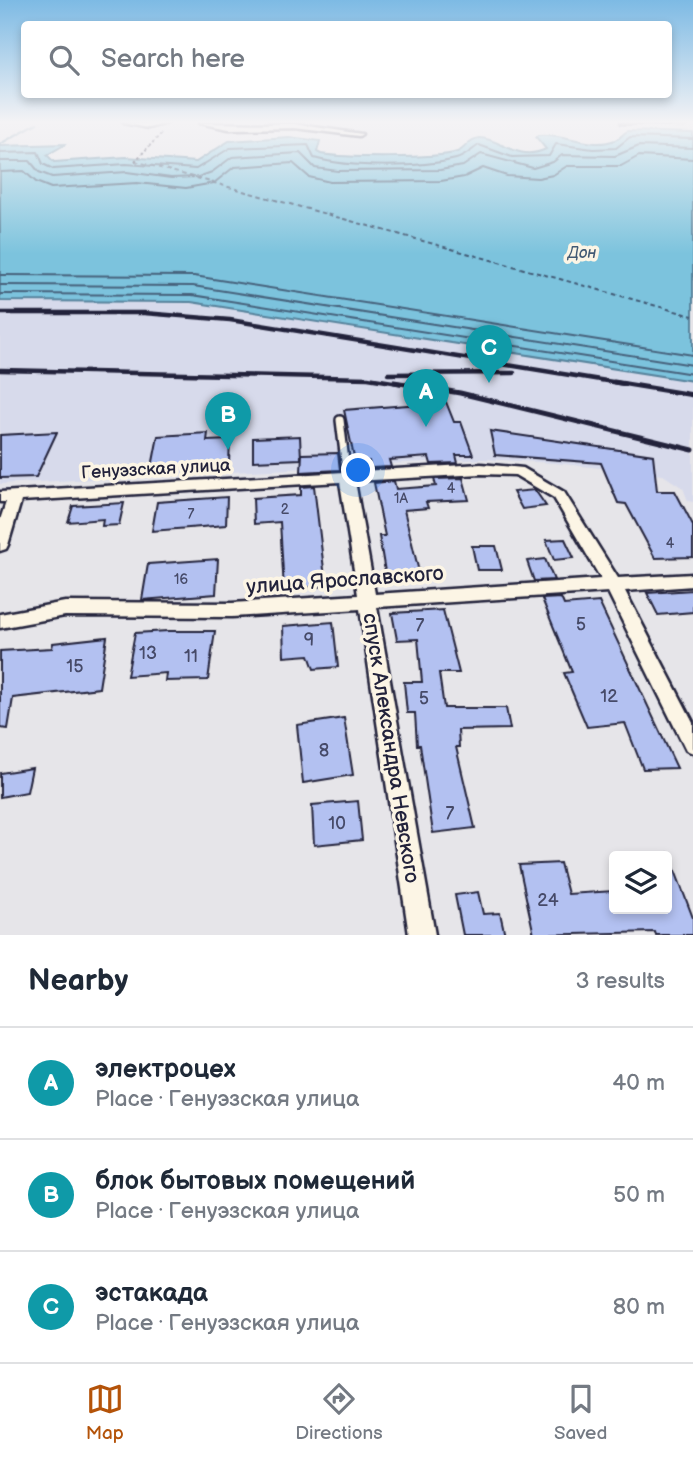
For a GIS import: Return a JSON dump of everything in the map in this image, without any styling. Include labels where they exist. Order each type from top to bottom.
[{"type":"street","name":"Генуэзская улица","points":[[8,497],[481,469],[518,471],[559,495],[613,585]]},
{"type":"street","name":"спуск Александра Невского","points":[[347,478],[422,935]]},
{"type":"street","points":[[0,545],[8,497]]},
{"type":"street","name":"улица Ярославского","points":[[0,621],[65,609],[232,610],[693,580]]},
{"type":"street","points":[[613,585],[693,743]]},
{"type":"lane","points":[[340,420],[347,478]]},
{"type":"shaded area","points":[[0,301],[191,302],[693,381],[693,502],[688,501],[683,488],[663,475],[555,463],[484,459],[0,484]]},
{"type":"water","name":"Дон","points":[[0,167],[693,167],[693,381],[191,302],[0,301]]},
{"type":"building","points":[[446,402],[454,422],[461,422],[473,455],[456,455],[458,463],[431,464],[429,457],[389,460],[391,467],[371,468],[369,461],[355,462],[344,410]]},
{"type":"building","points":[[490,431],[653,455],[657,491],[675,491],[693,525],[693,557],[655,558],[626,504],[618,503],[601,463],[495,455]]},
{"type":"building","points":[[57,432],[36,477],[0,478],[0,435]]},
{"type":"building","points":[[208,433],[207,441],[230,440],[229,463],[152,467],[158,436]]},
{"type":"building","points":[[300,436],[301,459],[253,461],[253,438]]},
{"type":"building","points":[[338,453],[340,470],[301,472],[302,454]]},
{"type":"building","points":[[463,478],[469,500],[426,502],[428,508],[404,510],[420,576],[386,578],[379,536],[385,536],[374,483],[394,481],[396,489],[436,486],[434,479]]},
{"type":"building","points":[[314,486],[326,586],[284,590],[280,522],[254,524],[253,498],[301,495],[301,487]]},
{"type":"building","points":[[535,490],[546,506],[522,509],[513,492]]},
{"type":"building","points":[[227,497],[226,525],[152,531],[157,502]]},
{"type":"building","points":[[124,503],[119,525],[102,526],[103,519],[68,522],[73,506]]},
{"type":"building","points":[[565,539],[574,558],[554,560],[546,540]]},
{"type":"building","points":[[472,546],[496,546],[502,570],[477,570]]},
{"type":"building","points":[[218,559],[216,594],[142,600],[148,564]]},
{"type":"building","points":[[545,559],[554,580],[534,581],[527,561]]},
{"type":"building","points":[[693,590],[693,612],[658,615],[647,593]]},
{"type":"building","points":[[561,598],[564,605],[599,602],[677,768],[643,769],[625,723],[587,727],[564,673],[572,672],[542,599]]},
{"type":"building","points":[[443,610],[459,673],[439,673],[444,708],[506,708],[510,729],[458,730],[459,747],[456,747],[475,828],[433,833],[420,745],[417,745],[415,713],[407,713],[404,682],[422,682],[418,639],[397,640],[392,613]]},
{"type":"building","points":[[333,622],[338,667],[314,669],[309,655],[284,657],[283,626]]},
{"type":"building","points":[[215,631],[208,680],[165,681],[166,673],[127,676],[135,633]]},
{"type":"building","points":[[107,637],[99,688],[13,698],[8,729],[0,728],[0,651],[52,648],[53,643]]},
{"type":"building","points":[[344,718],[353,775],[303,783],[297,725]]},
{"type":"building","points":[[32,768],[27,792],[0,797],[0,773]]},
{"type":"building","points":[[358,801],[362,840],[314,845],[312,805]]},
{"type":"building","points":[[560,863],[568,894],[609,891],[609,914],[672,914],[672,863],[693,918],[693,935],[656,935],[655,932],[534,935],[519,865]]},
{"type":"building","points":[[478,892],[483,914],[500,913],[505,935],[463,935],[455,895]]},
{"type":"ferry route","points":[[155,167],[693,316]]},
{"type":"railway","points":[[0,313],[144,313],[230,320],[625,384]]},
{"type":"railway","points":[[0,370],[368,378],[405,384]]},
{"type":"railway","points":[[388,374],[514,373]]},
{"type":"railway","points":[[394,382],[460,393],[693,450]]},
{"type":"railway","points":[[614,382],[693,395]]},
{"type":"place","name":"эстакада","points":[[489,383]]},
{"type":"place","name":"электроцех","points":[[426,427]]},
{"type":"place","name":"блок бытовых помещений","points":[[228,450]]}]
